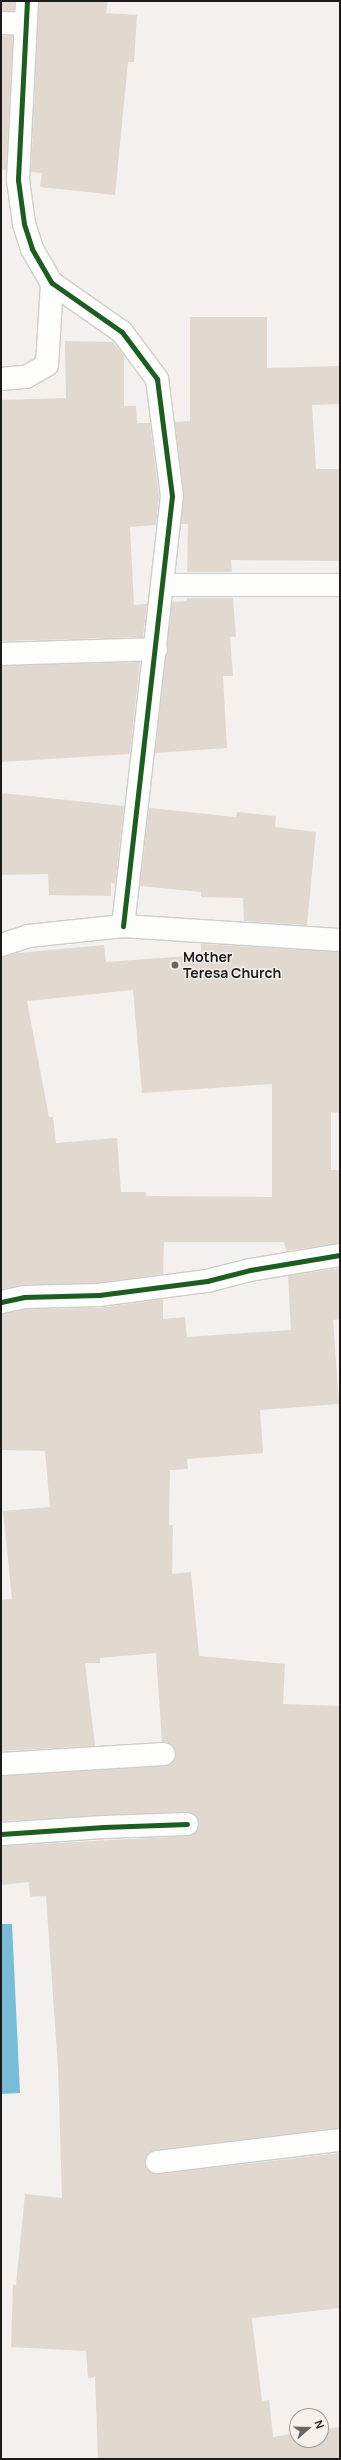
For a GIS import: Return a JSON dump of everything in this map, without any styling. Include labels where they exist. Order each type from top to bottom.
[{"type":"street","points":[[27,1],[10,180],[32,249],[52,283],[122,332],[157,379],[172,496],[156,649],[123,926]]},
{"type":"street","points":[[1,23],[25,24]]},
{"type":"street","points":[[1,379],[26,377],[47,365],[52,283]]},
{"type":"street","points":[[163,586],[340,585]]},
{"type":"street","points":[[1,654],[156,649]]},
{"type":"street","points":[[1,945],[28,936],[123,926],[340,940]]},
{"type":"street","points":[[1,1302],[24,1297],[99,1295],[207,1281],[250,1270],[340,1255]]},
{"type":"street","points":[[1,1764],[164,1754]]},
{"type":"street","points":[[1,1834],[104,1826],[187,1824]]},
{"type":"street","points":[[157,2162],[340,2140]]},
{"type":"water","points":[[1,1924],[12,1924],[20,2093],[1,2094]]},
{"type":"building","points":[[1,1],[14,1],[14,11],[1,11]]},
{"type":"building","points":[[39,1],[108,1],[106,13],[137,15],[134,62],[128,62],[115,195],[40,187],[42,173],[31,172]]},
{"type":"building","points":[[1,36],[13,36],[6,170],[1,169]]},
{"type":"building","points":[[190,317],[267,317],[267,368],[340,366],[340,404],[312,405],[316,469],[340,469],[340,561],[231,560],[232,572],[187,572],[188,524],[181,524],[184,494],[175,422],[190,421]]},
{"type":"building","points":[[65,341],[113,342],[124,355],[124,406],[136,406],[137,423],[150,423],[159,496],[156,525],[130,527],[134,605],[147,604],[143,637],[1,641],[1,400],[66,398]]},
{"type":"building","points":[[187,598],[233,598],[236,637],[230,637],[233,676],[223,676],[227,748],[155,753],[172,602],[187,601]]},
{"type":"building","points":[[140,662],[130,754],[1,762],[1,666]]},
{"type":"building","points":[[1,793],[124,806],[115,884],[111,883],[111,896],[49,895],[48,874],[2,875]]},
{"type":"building","points":[[149,808],[236,817],[237,812],[276,816],[275,827],[316,832],[307,925],[244,921],[243,898],[201,897],[201,892],[140,886]]},
{"type":"building","points":[[201,944],[340,952],[340,1113],[331,1112],[331,1170],[340,1170],[340,1243],[286,1251],[284,1242],[164,1242],[163,1274],[98,1283],[24,1285],[1,1289],[1,957],[18,953],[104,945],[106,962],[201,955]],"holes":[[[133,990],[142,1093],[272,1084],[272,1197],[146,1196],[146,1192],[121,1192],[117,1138],[56,1143],[53,1117],[49,1117],[27,1001]]]},
{"type":"building","points":[[340,1268],[340,1319],[333,1320],[339,1404],[260,1410],[263,1453],[187,1459],[188,1469],[170,1470],[169,1525],[173,1525],[172,1574],[191,1572],[199,1656],[285,1664],[283,1704],[340,1706],[340,2128],[156,2150],[149,2152],[145,2163],[147,2170],[158,2174],[340,2153],[340,2308],[252,2318],[252,2321],[262,2401],[269,2400],[273,2437],[289,2434],[289,2448],[329,2448],[329,2429],[340,2427],[340,2459],[98,2459],[95,2377],[88,2378],[86,2351],[11,2347],[13,2285],[16,2285],[25,2194],[62,2198],[58,2067],[46,1896],[30,1897],[29,1882],[1,1885],[1,1846],[187,1836],[198,1830],[199,1823],[193,1813],[187,1812],[1,1821],[1,1776],[165,1766],[171,1764],[176,1754],[170,1743],[162,1742],[156,1653],[100,1658],[100,1663],[85,1663],[95,1746],[1,1751],[1,1600],[12,1599],[3,1511],[50,1507],[45,1451],[1,1450],[1,1314],[26,1309],[99,1308],[163,1299],[163,1319],[185,1317],[187,1337],[291,1330],[288,1276]]},
{"type":"cycle path","points":[[27,1],[18,180],[24,224],[32,249],[52,283],[122,332],[157,379],[172,496],[123,926]]},
{"type":"cycle path","points":[[1,1302],[24,1297],[99,1295],[207,1281],[250,1270],[340,1255]]},
{"type":"cycle path","points":[[1,1834],[104,1827],[187,1824]]},
{"type":"place","name":"Mother Teresa Church","points":[[175,965]]}]
